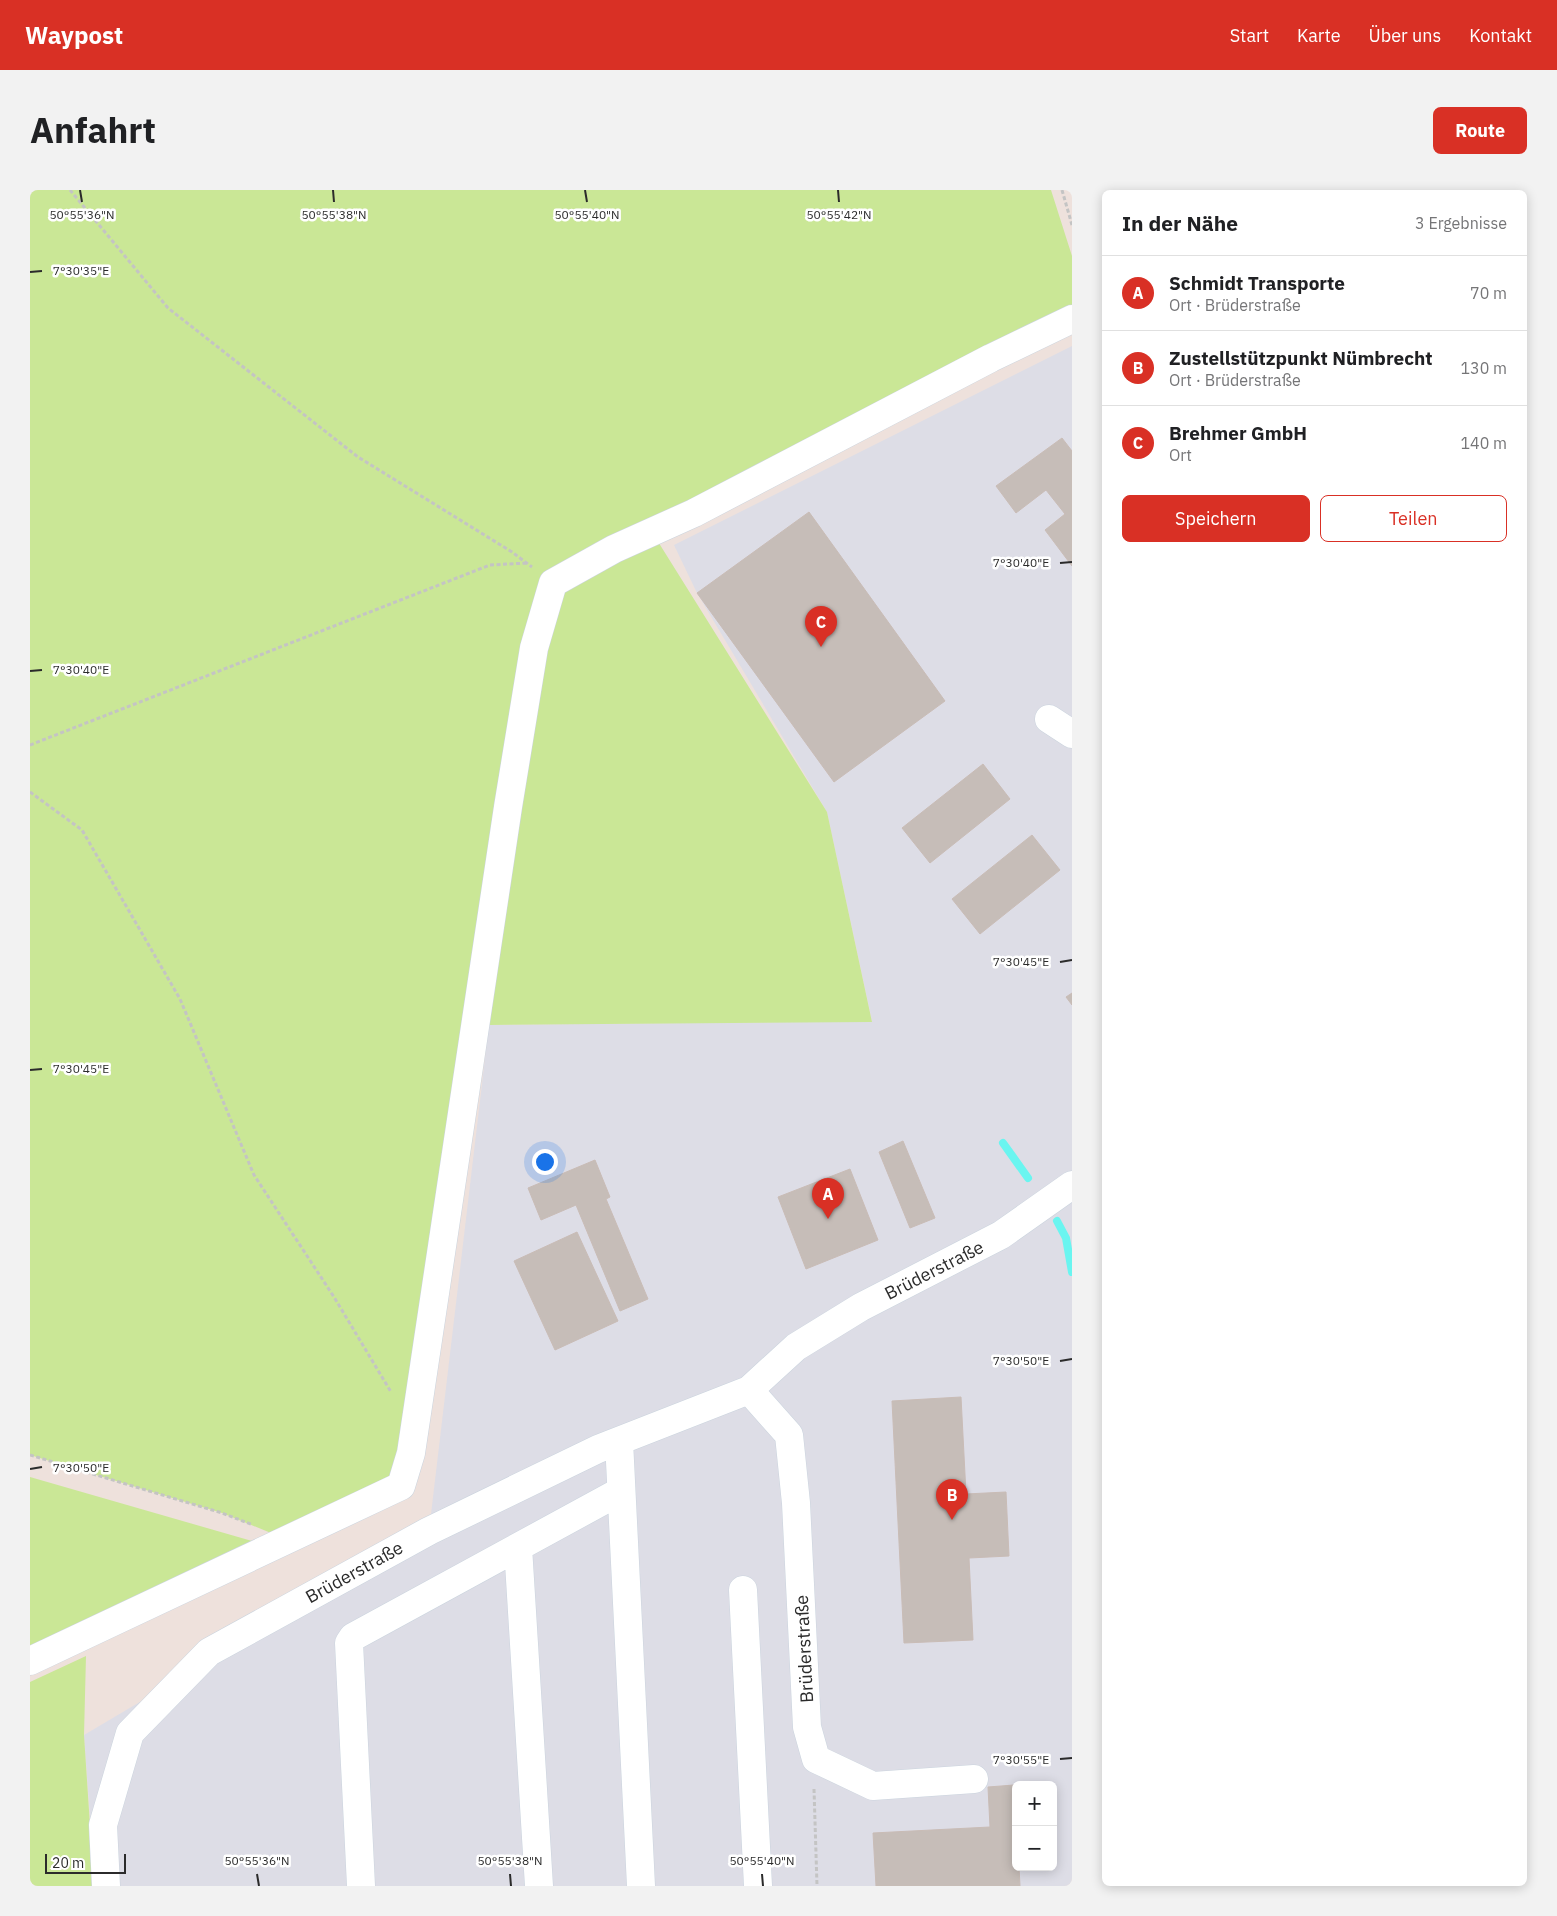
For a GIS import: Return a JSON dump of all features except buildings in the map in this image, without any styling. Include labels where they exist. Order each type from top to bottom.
[{"type":"street","points":[[30,1661],[401,1486],[411,1453],[508,807],[534,648],[553,583],[614,549],[694,513],[990,358],[1072,318]]},
{"type":"street","points":[[1049,719],[1072,734]]},
{"type":"street","name":"Brüderstraße","points":[[106,1886],[103,1825],[130,1732],[209,1652],[409,1541],[619,1441],[749,1390],[796,1347],[861,1307],[1002,1236],[1072,1185]]},
{"type":"street","name":"Brüderstraße","points":[[749,1390],[789,1435],[796,1502],[807,1727],[813,1749]]},
{"type":"street","points":[[619,1441],[638,1884]]},
{"type":"street","points":[[361,1886],[349,1643],[353,1637],[361,1632],[620,1492]]},
{"type":"street","points":[[518,1547],[539,1886]]},
{"type":"street","points":[[743,1590],[758,1886]]},
{"type":"street","points":[[813,1749],[816,1759],[873,1786],[974,1779]]},
{"type":"path","points":[[70,190],[168,308],[358,457],[512,552],[553,583]]},
{"type":"path","points":[[1062,190],[1072,225]]},
{"type":"path","points":[[30,745],[490,566],[527,563]]},
{"type":"path","points":[[30,792],[82,830],[180,999],[254,1175],[334,1297],[396,1399]]},
{"type":"path","points":[[30,1455],[222,1513],[288,1540]]},
{"type":"path","points":[[813,1749],[817,1886]]},
{"type":"shaded area","points":[[1072,346],[1072,1886],[95,1886],[84,1735],[429,1531],[489,1025],[872,1021],[827,812],[697,593],[674,545]]},
{"type":"green space","points":[[30,190],[1051,190],[1072,256],[1072,312],[657,540],[827,812],[872,1022],[489,1025],[401,1486],[288,1540],[222,1513],[30,1455]]},
{"type":"green space","points":[[30,1477],[252,1541],[30,1650]]},
{"type":"green space","points":[[86,1656],[84,1735],[94,1886],[30,1886],[30,1682]]},
{"type":"waterway","points":[[1003,1143],[1028,1178]]},
{"type":"waterway","points":[[1057,1221],[1066,1238],[1072,1272]]},
{"type":"place","name":"Brehmer GmbH","points":[[821,647]]},
{"type":"place","name":"Schmidt Transporte","points":[[828,1219]]},
{"type":"place","name":"Zustellstützpunkt Nümbrecht","points":[[952,1520]]}]
